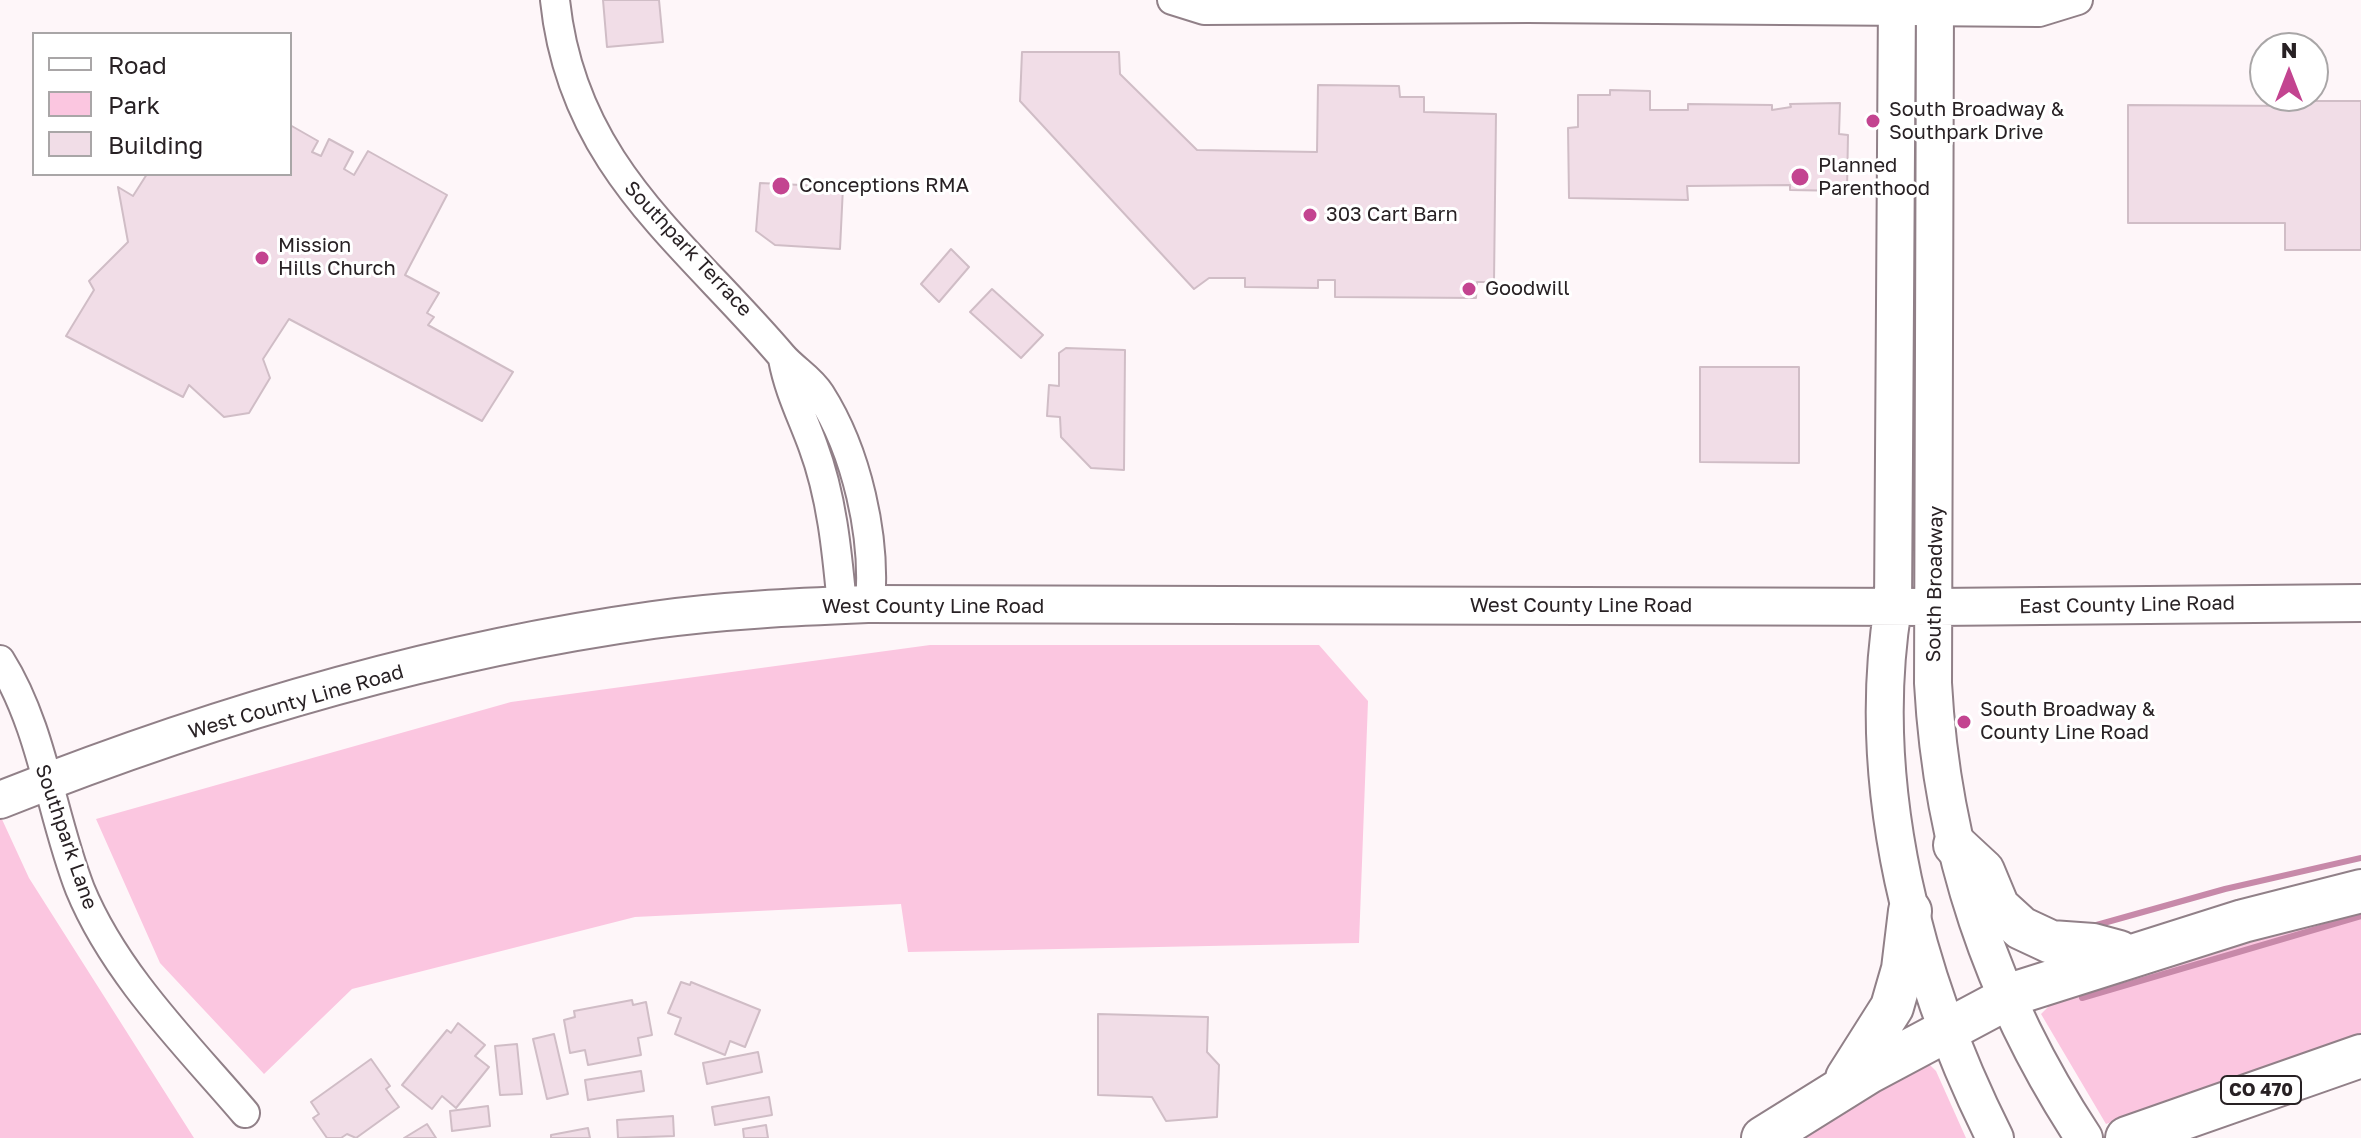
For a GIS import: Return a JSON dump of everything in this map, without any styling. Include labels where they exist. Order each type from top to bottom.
[{"type":"highway","points":[[1955,845],[1983,871],[1998,907],[2028,933],[2059,944],[2093,945],[2132,955]]},
{"type":"highway","points":[[1763,1138],[1843,1087],[2006,997],[2285,909],[2361,891]]},
{"type":"highway","points":[[1843,1087],[1854,1066],[1882,1029],[1895,999],[1910,911]]},
{"type":"highway","name":"CO 470","points":[[2145,1131],[2361,1056]]},
{"type":"main road","name":"South Broadway","points":[[1897,6],[1893,607],[1884,664],[1884,712],[1900,856],[1910,911],[1946,1030],[1995,1138]]},
{"type":"main road","name":"South Broadway","points":[[1935,6],[1936,607],[1933,683],[1944,799],[1977,923],[2006,997],[2084,1138]]},
{"type":"main road","name":"East County Line Road","points":[[1893,607],[2361,603]]},
{"type":"main road","name":"West County Line Road","points":[[0,800],[224,720],[516,643],[654,620],[856,605],[1893,607]]},
{"type":"street","name":"Southpark Terrace","points":[[555,0],[573,85],[608,158],[640,203],[749,316],[783,359],[811,380],[822,396],[847,452],[867,540],[856,605]]},
{"type":"street","points":[[1172,0],[1204,10],[1527,4],[1935,6],[2039,12],[2078,0]]},
{"type":"street","name":"Southpark Lane","points":[[0,660],[18,694],[69,857],[92,916],[147,997],[245,1113]]},
{"type":"green space","points":[[930,645],[1319,645],[1368,701],[1359,943],[908,952],[901,904],[635,917],[352,989],[264,1074],[160,963],[96,819],[511,702]]},
{"type":"green space","points":[[0,815],[29,878],[194,1138],[0,1138]]},
{"type":"green space","points":[[2361,907],[2361,1035],[2106,1124],[2041,1014],[2048,1007],[2046,1000]]},
{"type":"green space","points":[[1925,1060],[1936,1071],[1966,1138],[1789,1138]]},
{"type":"building","points":[[603,0],[659,0],[663,42],[607,47]]},
{"type":"building","name":"303 Cart Barn","points":[[1022,52],[1119,52],[1120,74],[1197,150],[1317,152],[1318,85],[1399,86],[1400,97],[1424,97],[1424,112],[1496,114],[1494,282],[1477,282],[1476,298],[1335,297],[1335,280],[1318,280],[1318,288],[1245,287],[1245,278],[1209,278],[1194,289],[1020,101]]},
{"type":"building","points":[[1610,90],[1650,91],[1650,110],[1688,110],[1688,104],[1772,105],[1772,110],[1791,107],[1790,104],[1840,103],[1839,134],[1848,135],[1847,191],[1790,190],[1790,185],[1687,186],[1688,200],[1569,198],[1568,128],[1578,127],[1578,95],[1610,95]]},
{"type":"building","points":[[2329,101],[2361,101],[2361,250],[2285,250],[2285,223],[2128,223],[2128,105],[2249,106],[2249,112],[2329,112]]},
{"type":"building","name":"Mission Hills Church","points":[[292,126],[318,141],[312,152],[321,156],[329,139],[353,152],[344,169],[354,175],[368,151],[447,195],[405,275],[439,293],[427,313],[434,317],[428,325],[513,372],[482,421],[289,319],[263,359],[270,378],[249,413],[224,417],[189,385],[183,397],[66,336],[94,290],[89,281],[128,242],[118,187],[133,196],[146,176],[292,176]]},
{"type":"building","points":[[760,183],[843,187],[840,249],[775,245],[756,231]]},
{"type":"building","points":[[951,249],[969,267],[939,302],[921,284]]},
{"type":"building","points":[[992,289],[1043,335],[1021,358],[970,312]]},
{"type":"building","points":[[1066,348],[1125,350],[1124,470],[1091,468],[1061,437],[1060,417],[1047,416],[1049,385],[1059,386],[1059,353]]},
{"type":"building","points":[[1700,367],[1799,367],[1799,463],[1700,462]]},
{"type":"building","points":[[681,982],[690,985],[691,982],[760,1010],[745,1047],[730,1041],[725,1055],[675,1034],[681,1018],[668,1013]]},
{"type":"building","points":[[632,1000],[633,1005],[646,1002],[652,1035],[638,1038],[641,1055],[588,1065],[585,1050],[570,1053],[564,1020],[575,1017],[574,1011]]},
{"type":"building","points":[[1098,1014],[1208,1017],[1207,1052],[1219,1065],[1217,1117],[1166,1121],[1152,1097],[1098,1095]]},
{"type":"building","points":[[458,1023],[485,1045],[475,1056],[489,1067],[456,1108],[442,1096],[432,1109],[402,1085],[447,1030],[451,1033]]},
{"type":"building","points":[[554,1034],[568,1094],[547,1099],[533,1039]]},
{"type":"building","points":[[517,1044],[522,1094],[500,1095],[495,1046]]},
{"type":"building","points":[[758,1052],[762,1072],[707,1084],[703,1063]]},
{"type":"building","points":[[371,1059],[390,1086],[386,1089],[399,1107],[356,1138],[347,1134],[341,1138],[327,1138],[313,1118],[319,1114],[311,1102]]},
{"type":"building","points":[[641,1071],[644,1091],[588,1100],[585,1080]]},
{"type":"building","points":[[769,1097],[772,1115],[715,1125],[712,1107]]},
{"type":"building","points":[[488,1106],[490,1126],[452,1131],[450,1111]]},
{"type":"building","points":[[673,1116],[674,1136],[618,1138],[617,1120]]},
{"type":"building","points":[[427,1124],[436,1138],[404,1138]]},
{"type":"building","points":[[766,1125],[768,1138],[744,1138],[743,1129]]},
{"type":"building","points":[[588,1128],[590,1138],[551,1138],[551,1135]]},
{"type":"waterway","points":[[2093,926],[2225,889],[2361,858]]},
{"type":"waterway","points":[[2082,998],[2361,916]]},
{"type":"place","name":"South Broadway & Southpark Drive","points":[[1873,121]]},
{"type":"place","name":"Planned Parenthood","points":[[1800,177]]},
{"type":"place","name":"Conceptions RMA","points":[[781,186]]},
{"type":"place","name":"303 Cart Barn","points":[[1310,215]]},
{"type":"place","name":"Mission Hills Church","points":[[262,258]]},
{"type":"place","name":"Goodwill","points":[[1469,289]]},
{"type":"place","name":"South Broadway & County Line Road","points":[[1964,722]]}]
